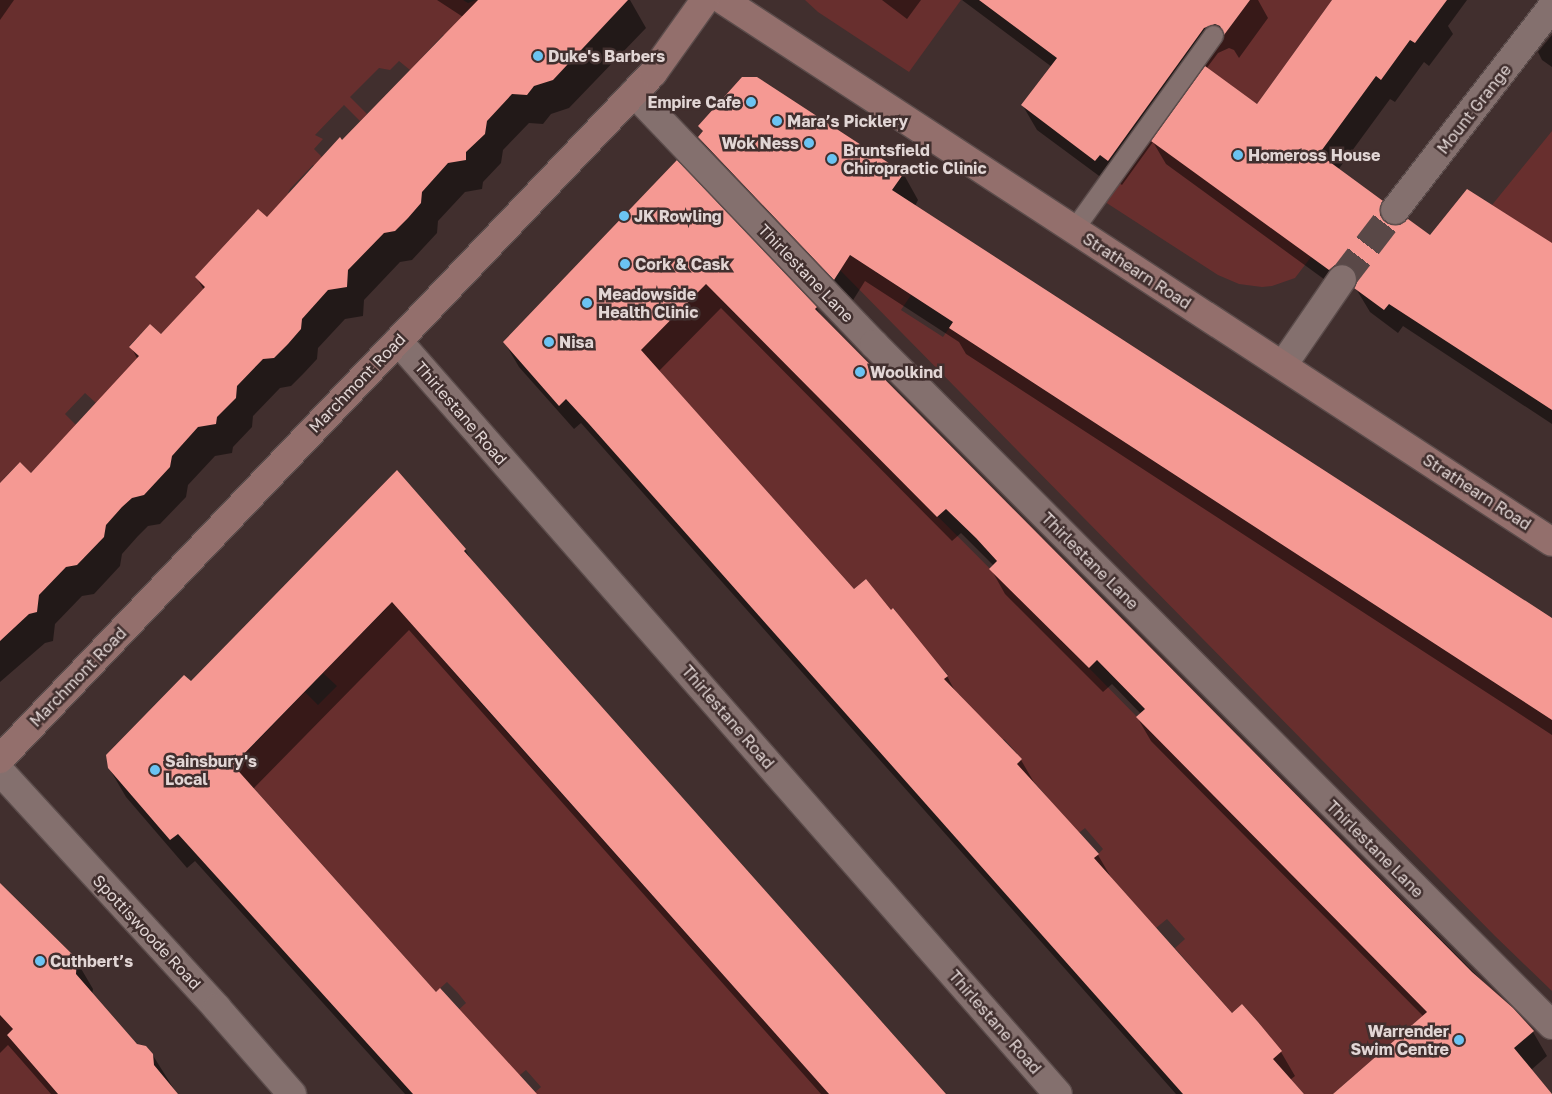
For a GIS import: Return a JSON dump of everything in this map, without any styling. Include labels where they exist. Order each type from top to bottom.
[{"type":"street","name":"Marchmont Road","points":[[0,759],[653,73],[705,0]]},
{"type":"street","name":"Strathearn Road","points":[[723,0],[1552,542]]},
{"type":"street","name":"Mount Grange","points":[[1395,210],[1552,7]]},
{"type":"street","name":"Thirlestane Lane","points":[[634,93],[874,344],[1552,1025]]},
{"type":"street","points":[[1283,365],[1342,279]]},
{"type":"street","name":"Thirlestane Road","points":[[398,341],[1058,1094]]},
{"type":"street","name":"Spottiswoode Road","points":[[0,771],[217,1008],[292,1094]]},
{"type":"lane","points":[[1073,230],[1213,35]]},
{"type":"shaded area","points":[[0,0],[463,0],[468,3],[476,0],[494,15],[457,35],[443,35],[410,70],[399,61],[390,70],[379,68],[350,97],[367,114],[360,121],[344,105],[315,135],[323,139],[314,149],[324,159],[316,167],[313,165],[290,189],[288,193],[291,196],[269,220],[258,209],[195,277],[206,287],[161,334],[150,324],[129,346],[140,357],[96,403],[85,393],[65,414],[76,425],[31,473],[20,462],[0,483]]},
{"type":"shaded area","points":[[805,0],[961,0],[909,72],[818,12]]},
{"type":"shaded area","points":[[1250,0],[1332,0],[1257,104],[1215,74],[1311,257],[1295,278],[1272,286],[1262,287],[1239,284],[1218,275],[1102,200]]},
{"type":"shaded area","points":[[1552,131],[1552,268],[1540,236],[1492,205]]},
{"type":"shaded area","points":[[850,255],[911,295],[901,310],[943,337],[949,328],[1552,720],[1552,991],[1495,936],[840,270]]},
{"type":"shaded area","points":[[705,283],[1089,668],[1427,1012],[1333,1094],[1304,1094],[1273,1059],[1260,1024],[1242,1004],[1232,1013],[1175,948],[1185,939],[1167,919],[1156,928],[1094,858],[1103,849],[1085,828],[1075,836],[1043,792],[1034,782],[1030,786],[1014,767],[1022,759],[1004,739],[994,747],[959,694],[953,700],[938,684],[948,675],[938,664],[885,624],[897,613],[894,608],[880,619],[874,590],[866,579],[854,589],[638,347]]},
{"type":"shaded area","points":[[390,599],[829,1094],[533,1094],[541,1087],[526,1070],[515,1079],[497,1051],[473,1024],[455,1013],[466,1003],[457,992],[447,982],[436,992],[251,785],[237,785],[216,761],[249,750],[305,692],[318,705],[337,686],[323,673],[388,607]]},
{"type":"shaded area","points":[[0,1015],[13,1029],[7,1035],[58,1094],[0,1094]]},
{"type":"building","points":[[478,0],[628,0],[553,80],[534,86],[527,95],[512,94],[487,121],[485,134],[466,152],[466,160],[448,163],[422,192],[421,203],[408,218],[395,231],[384,233],[348,270],[347,287],[328,290],[302,319],[301,329],[288,344],[274,358],[263,359],[237,386],[236,398],[217,417],[216,424],[198,427],[172,456],[170,467],[144,495],[132,498],[122,507],[106,525],[104,537],[77,565],[66,567],[39,595],[37,612],[29,614],[0,641],[0,483],[20,462],[31,473],[139,356],[129,347],[150,324],[161,334],[205,287],[195,277],[258,209],[267,217],[340,137],[342,140]]},
{"type":"building","points":[[979,0],[1250,0],[1224,35],[1220,26],[1215,24],[1204,28],[1108,161],[1100,155],[1095,161],[1021,105],[1057,58]]},
{"type":"building","name":"Homeross House","points":[[1332,0],[1447,0],[1415,43],[1410,40],[1381,80],[1376,76],[1319,154],[1383,201],[1380,207],[1380,215],[1385,222],[1392,225],[1400,225],[1408,219],[1430,235],[1467,189],[1552,243],[1552,410],[1389,304],[1384,310],[1354,288],[1358,280],[1351,266],[1343,263],[1335,265],[1329,270],[1151,141],[1205,66],[1257,104]]},
{"type":"building","points":[[742,77],[757,77],[904,173],[892,190],[1552,618],[1552,720],[949,328],[953,322],[850,255],[834,280],[698,137],[703,131],[698,126]]},
{"type":"building","points":[[677,160],[817,307],[815,309],[1472,972],[1513,1008],[1534,1031],[1514,1048],[1552,1094],[1333,1094],[1427,1012],[1136,717],[1145,709],[1097,660],[1089,668],[989,569],[997,561],[976,538],[946,509],[937,517],[706,284],[641,350],[854,589],[866,579],[891,610],[893,608],[948,676],[944,679],[1022,759],[1017,764],[1099,854],[1094,858],[1232,1013],[1242,1004],[1258,1022],[1282,1051],[1273,1059],[1304,1094],[1183,1094],[589,424],[566,399],[559,406],[503,342]]},
{"type":"building","points":[[397,470],[466,549],[464,551],[529,625],[946,1094],[829,1094],[392,602],[233,765],[436,992],[440,988],[537,1094],[413,1094],[178,834],[170,840],[108,768],[106,755],[184,675],[191,681]]},
{"type":"building","points":[[0,883],[77,959],[76,974],[137,1044],[146,1046],[153,1054],[154,1065],[178,1094],[58,1094],[7,1035],[13,1029],[0,1015]]},
{"type":"tunnel","points":[[1342,279],[1395,210]]},
{"type":"place","name":"Duke's Barbers","points":[[538,56]]},
{"type":"place","name":"Empire Cafe","points":[[751,102]]},
{"type":"place","name":"Mara’s Picklery","points":[[777,121]]},
{"type":"place","name":"Wok Ness","points":[[809,143]]},
{"type":"place","name":"Homeross House","points":[[1238,155]]},
{"type":"place","name":"Bruntsfield Chiropractic Clinic","points":[[832,159]]},
{"type":"place","name":"JK Rowling","points":[[624,216]]},
{"type":"place","name":"Cork & Cask","points":[[625,264]]},
{"type":"place","name":"Meadowside Health Clinic","points":[[587,303]]},
{"type":"place","name":"Nisa","points":[[549,342]]},
{"type":"place","name":"Woolkind","points":[[860,372]]},
{"type":"place","name":"Sainsbury's Local","points":[[155,770]]},
{"type":"place","name":"Cuthbert’s","points":[[40,961]]},
{"type":"place","name":"Warrender Swim Centre","points":[[1459,1040]]}]
